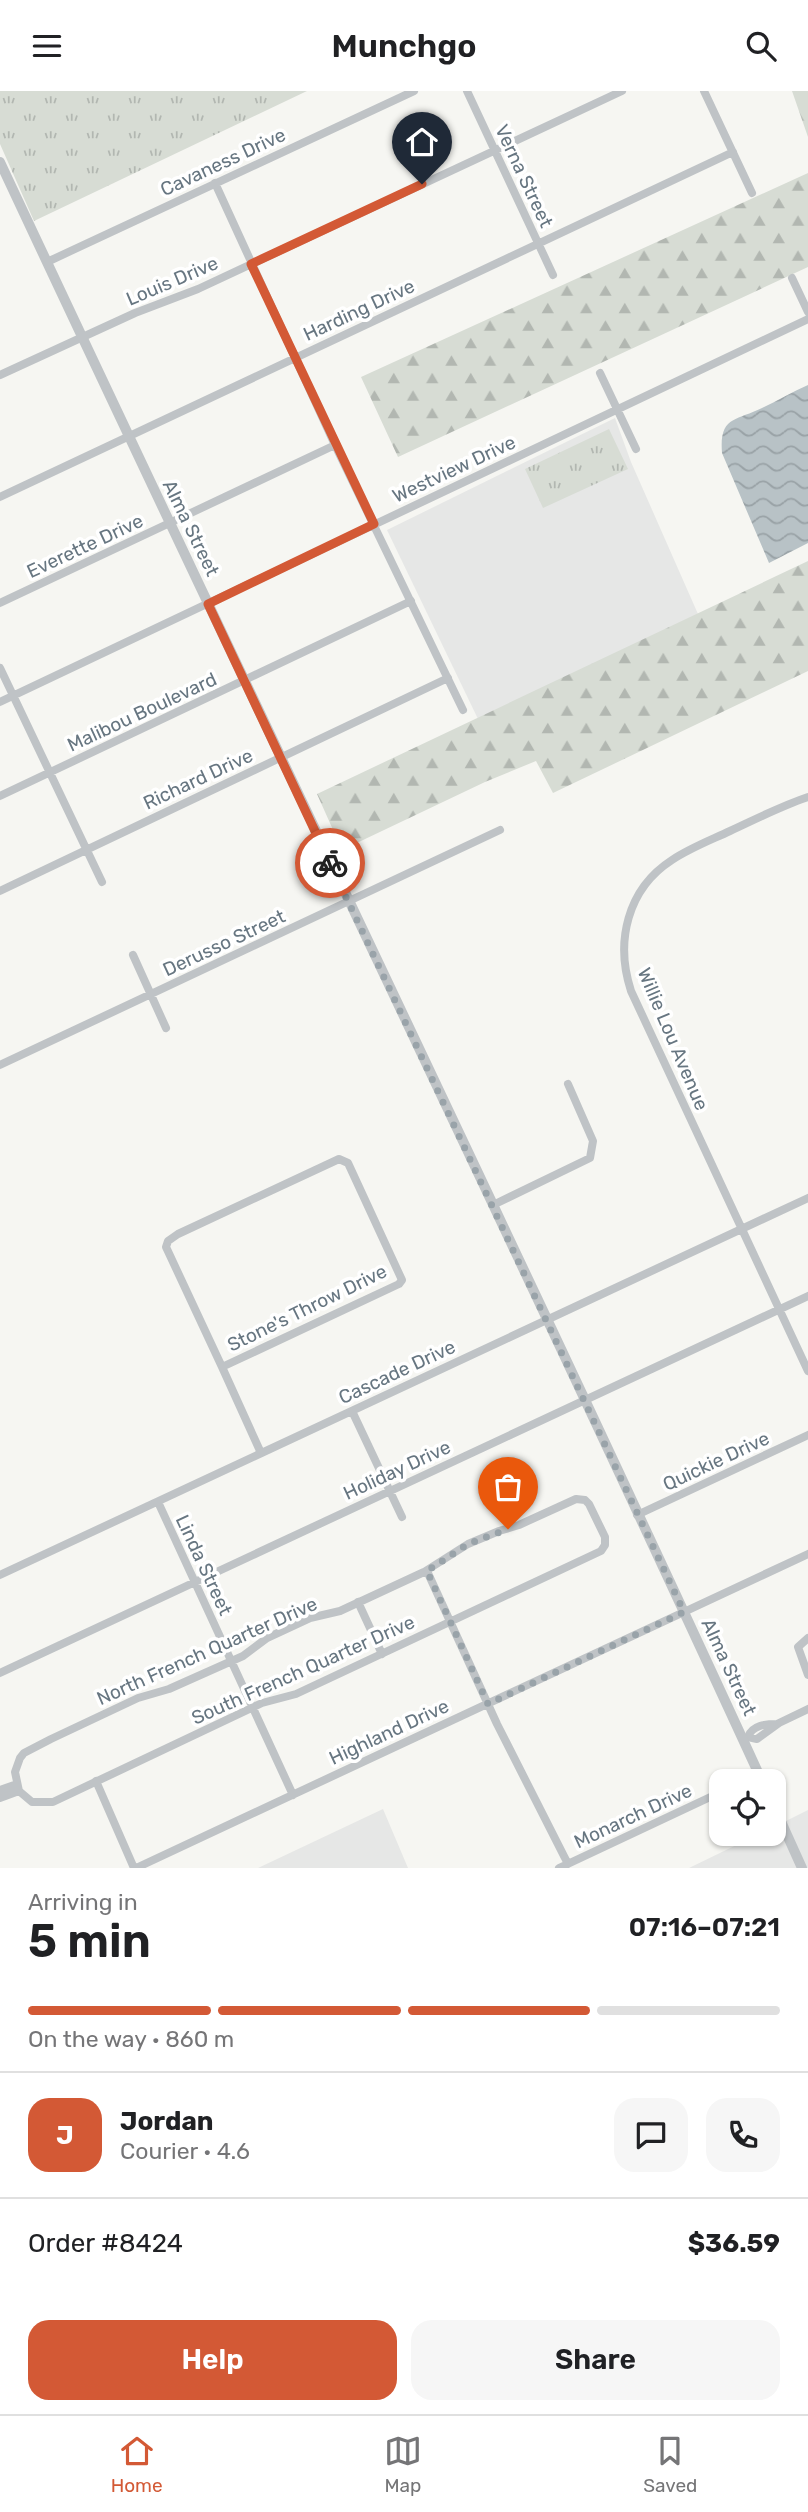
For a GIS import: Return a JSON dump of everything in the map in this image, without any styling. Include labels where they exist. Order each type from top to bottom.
[{"type":"street","name":"Cavaness Drive","points":[[47,262],[414,91]]},
{"type":"street","name":"Verna Street","points":[[467,91],[553,275]]},
{"type":"street","name":"Louis Drive","points":[[0,375],[251,264],[622,91]]},
{"type":"street","points":[[704,91],[752,193]]},
{"type":"street","name":"Harding Drive","points":[[0,497],[733,152]]},
{"type":"street","name":"Alma Street","points":[[0,162],[4,182],[47,262],[757,1769]]},
{"type":"street","points":[[216,185],[335,446],[463,710]]},
{"type":"street","points":[[792,278],[808,312]]},
{"type":"street","name":"Westview Drive","points":[[0,702],[808,319]]},
{"type":"street","points":[[600,373],[636,449]]},
{"type":"street","name":"Everette Drive","points":[[0,603],[335,446]]},
{"type":"street","name":"Malibou Boulevard","points":[[0,796],[411,601]]},
{"type":"street","points":[[0,669],[102,882]]},
{"type":"street","name":"Richard Drive","points":[[0,891],[448,678]]},
{"type":"street","name":"Willie Lou Avenue","points":[[808,797],[685,852],[664,865],[636,898],[624,933],[623,962],[631,991],[808,1371]]},
{"type":"street","name":"Derusso Street","points":[[0,1065],[500,830]]},
{"type":"street","points":[[133,955],[166,1028]]},
{"type":"street","points":[[493,1205],[590,1158],[593,1141],[568,1084]]},
{"type":"street","name":"Stone's Throw Drive","points":[[222,1367],[399,1284],[401,1280],[348,1163],[343,1159],[178,1234],[168,1241],[166,1247],[261,1453]]},
{"type":"street","name":"Cascade Drive","points":[[0,1575],[808,1198]]},
{"type":"street","name":"Holiday Drive","points":[[0,1672],[808,1296]]},
{"type":"street","points":[[352,1411],[402,1517]]},
{"type":"street","name":"Quickie Drive","points":[[637,1515],[808,1435]]},
{"type":"street","name":"North French Quarter Drive","points":[[18,1787],[17,1765],[24,1753],[138,1698],[169,1689],[231,1661],[267,1639],[310,1618],[340,1611],[427,1571],[477,1540],[519,1525],[576,1499],[586,1500],[605,1537],[605,1545]]},
{"type":"street","name":"Linda Street","points":[[158,1501],[293,1795]]},
{"type":"street","name":"South French Quarter Drive","points":[[18,1787],[32,1802],[46,1803],[253,1707],[296,1694],[601,1551],[605,1545]]},
{"type":"street","name":"Highland Drive","points":[[135,1868],[808,1554]]},
{"type":"street","points":[[427,1571],[488,1704],[568,1864]]},
{"type":"street","points":[[358,1602],[382,1654]]},
{"type":"street","points":[[808,1638],[799,1647],[808,1675]]},
{"type":"street","points":[[745,1738],[757,1739],[777,1724],[808,1709]]},
{"type":"street","points":[[96,1781],[135,1868]]},
{"type":"street","points":[[0,1790],[18,1787]]},
{"type":"street","points":[[0,1798],[18,1787]]},
{"type":"street","name":"Monarch Drive","points":[[559,1868],[709,1798]]},
{"type":"street","points":[[786,1833],[802,1868]]},
{"type":"shaded area","points":[[615,418],[631,462],[698,614],[478,719],[387,530]]},
{"type":"shaded area","points":[[383,1809],[408,1868],[258,1868]]},
{"type":"shaded area","points":[[808,1810],[808,1868],[689,1868],[734,1846],[786,1846],[786,1821]]},
{"type":"green space","points":[[0,91],[307,91],[34,221],[0,144]]},
{"type":"green space","points":[[792,91],[808,91],[808,137]]},
{"type":"green space","points":[[808,173],[808,267],[398,457],[361,377]]},
{"type":"green space","points":[[609,429],[628,469],[543,508],[525,469]]},
{"type":"green space","points":[[808,561],[808,671],[553,793],[536,761],[485,782],[342,850],[317,794]]},
{"type":"water","points":[[808,385],[808,543],[769,563],[722,453],[723,432],[731,421]]},
{"type":"way so far","points":[[330,863],[684,1612],[488,1704],[427,1571],[468,1544],[508,1529]]},
{"type":"route","points":[[330,863],[208,604],[374,524],[251,264],[422,184]]}]
